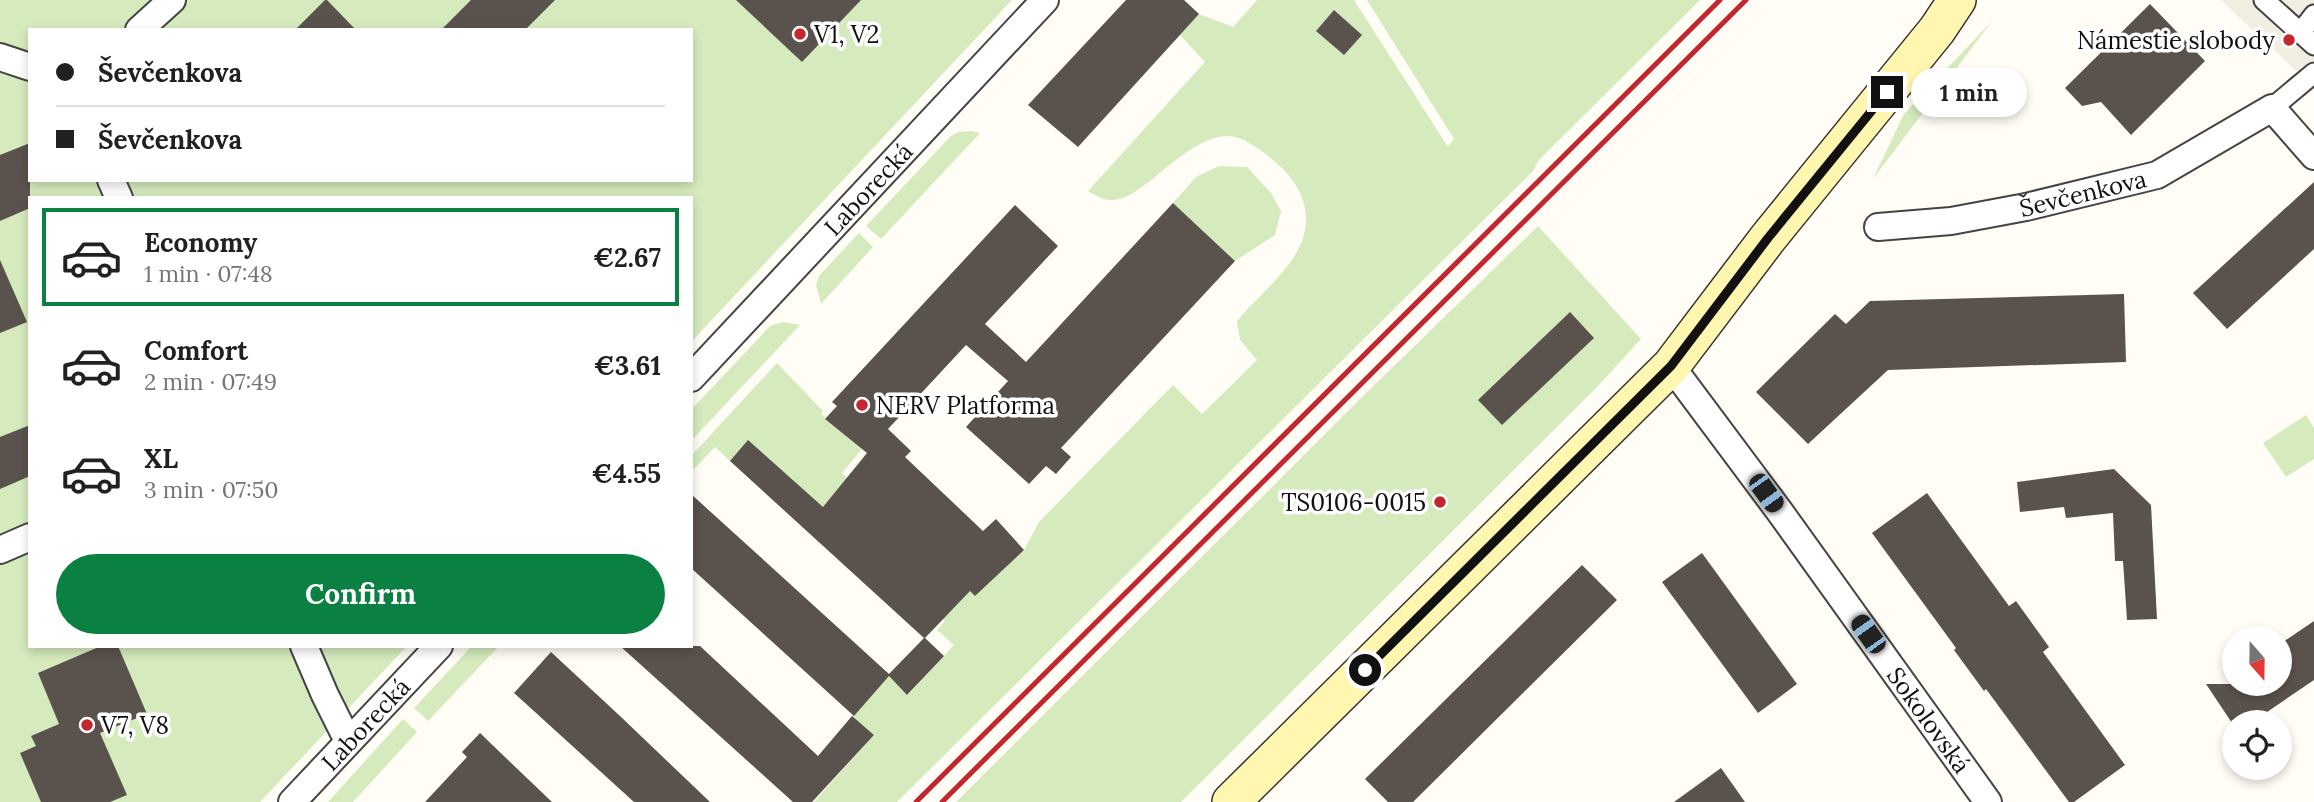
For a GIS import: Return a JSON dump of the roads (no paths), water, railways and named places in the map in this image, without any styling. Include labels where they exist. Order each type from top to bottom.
[{"type":"main road","points":[[1231,802],[1671,366],[1768,238],[1937,30],[1957,0]]},
{"type":"street","points":[[141,28],[172,0]]},
{"type":"street","name":"Laborecká","points":[[693,376],[1045,0]]},
{"type":"street","points":[[2263,0],[2309,36],[2314,15]]},
{"type":"street","points":[[0,57],[28,66]]},
{"type":"street","points":[[2314,73],[2272,108],[2314,156]]},
{"type":"street","name":"Ševčenkova","points":[[1878,227],[1951,221],[2026,207],[2157,175],[2272,108]]},
{"type":"street","name":"Sokolovská","points":[[1671,366],[1989,802]]},
{"type":"street","points":[[0,550],[28,538]]},
{"type":"street","points":[[305,648],[348,741]]},
{"type":"street","name":"Laborecká","points":[[292,802],[437,648]]},
{"type":"railway","points":[[916,802],[1720,0]]},
{"type":"railway","points":[[942,802],[1746,0]]},
{"type":"place","name":"V1, V2","points":[[800,34]]},
{"type":"place","name":"Námestie slobody","points":[[2289,40]]},
{"type":"place","name":"NERV Platforma","points":[[862,405]]},
{"type":"place","name":"TS0106-0015","points":[[1440,502]]},
{"type":"place","name":"V7, V8","points":[[87,725]]}]
